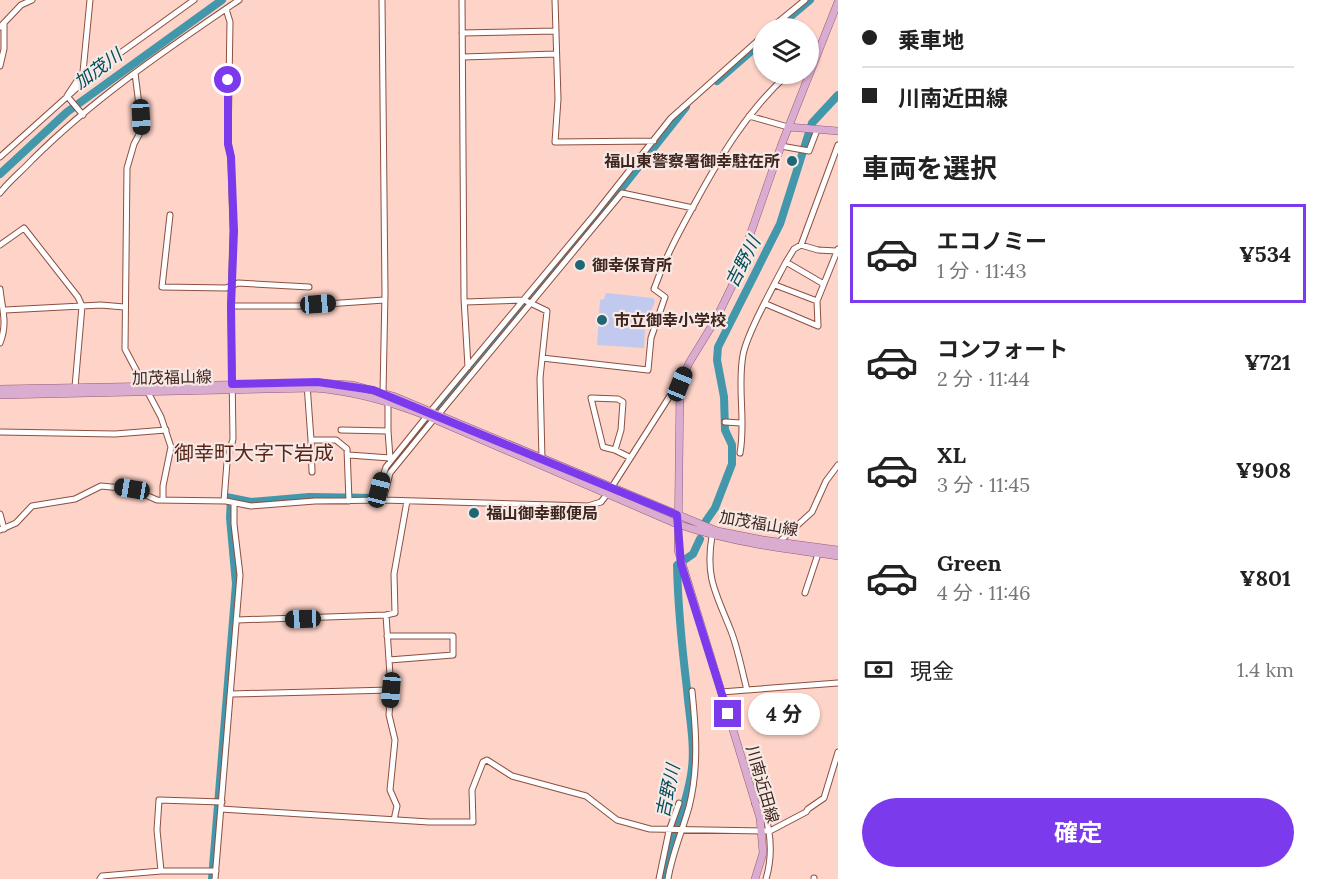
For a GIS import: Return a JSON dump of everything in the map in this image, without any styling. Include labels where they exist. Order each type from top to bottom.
[{"type":"main road","points":[[819,46],[838,2]]},
{"type":"main road","points":[[677,524],[680,384],[689,363],[716,319],[733,284],[804,84]]},
{"type":"main road","points":[[788,127],[838,131]]},
{"type":"main road","name":"加茂福山線","points":[[0,395],[145,389],[353,385],[383,393],[610,491],[724,533],[838,550]]},
{"type":"main road","name":"加茂福山線","points":[[307,386],[349,391],[388,400],[432,415],[542,459],[677,524],[712,536],[760,546],[838,556]]},
{"type":"main road","name":"加茂福山線","points":[[0,389],[75,387],[145,389]]},
{"type":"main road","name":"川南近田線","points":[[677,524],[681,561],[766,831],[763,853],[755,879]]},
{"type":"street","points":[[0,66],[4,49],[2,25],[21,5],[32,0]]},
{"type":"street","points":[[67,96],[83,72],[90,0]]},
{"type":"street","points":[[0,157],[98,69],[194,0]]},
{"type":"street","points":[[0,193],[54,139],[135,73],[239,0]]},
{"type":"street","points":[[382,0],[383,393],[388,400],[388,431],[392,462],[383,500]]},
{"type":"street","points":[[462,0],[465,302],[468,368]]},
{"type":"street","points":[[555,0],[558,99],[555,142],[654,141]]},
{"type":"street","points":[[783,18],[805,0]]},
{"type":"street","points":[[215,879],[213,871],[222,802],[240,575],[227,462],[233,439],[231,306],[234,231],[227,96],[230,22],[226,9]]},
{"type":"street","points":[[462,33],[555,32]]},
{"type":"street","points":[[375,499],[392,462],[527,302],[681,106],[753,44]]},
{"type":"street","points":[[463,57],[556,54]]},
{"type":"street","points":[[135,73],[142,129],[134,144],[127,168],[125,349],[166,430],[171,447],[163,500]]},
{"type":"street","points":[[542,358],[648,370],[651,338],[665,297],[654,289],[666,255],[724,149],[749,116],[779,84]]},
{"type":"street","points":[[67,96],[83,115]]},
{"type":"street","points":[[749,116],[788,127]]},
{"type":"street","points":[[781,146],[803,150],[812,148],[811,130]]},
{"type":"street","points":[[740,453],[739,388],[745,345],[786,262],[794,249],[801,244],[838,145]]},
{"type":"street","points":[[432,415],[468,368],[622,193],[693,208]]},
{"type":"street","points":[[170,215],[162,287],[226,288],[238,283],[309,287]]},
{"type":"street","points":[[0,245],[24,228],[78,297],[82,306],[75,387]]},
{"type":"street","points":[[766,304],[818,326],[817,301],[837,250],[818,250],[801,244]]},
{"type":"street","points":[[786,262],[822,284]]},
{"type":"street","points":[[775,285],[817,301]]},
{"type":"street","points":[[0,289],[5,310],[4,332],[0,343]]},
{"type":"street","points":[[231,306],[298,306],[384,300]]},
{"type":"street","points":[[465,302],[527,302],[547,311],[542,358],[542,459]]},
{"type":"street","points":[[5,310],[82,306],[124,307]]},
{"type":"street","points":[[0,514],[2,530],[16,523],[33,506],[75,499],[101,486],[132,489],[163,500],[230,502],[251,506],[375,499],[588,506],[601,502],[610,491],[629,457],[680,384]]},
{"type":"street","points":[[307,386],[312,472]]},
{"type":"street","points":[[615,450],[621,430],[623,402],[618,399],[591,398],[603,447],[629,457]]},
{"type":"street","points":[[725,422],[741,423]]},
{"type":"street","points":[[0,432],[115,434],[166,430]]},
{"type":"street","points":[[341,430],[388,431]]},
{"type":"street","points":[[311,440],[336,440],[347,449],[349,499]]},
{"type":"street","points":[[349,455],[392,462]]},
{"type":"street","points":[[779,542],[812,512],[826,481],[838,465]]},
{"type":"street","points":[[237,620],[386,615],[395,612],[394,574],[407,501]]},
{"type":"street","points":[[712,536],[709,573],[730,629],[747,690]]},
{"type":"street","points":[[805,593],[818,554]]},
{"type":"street","points":[[386,615],[391,690],[389,715],[395,740],[390,790],[397,806],[394,820]]},
{"type":"street","points":[[387,636],[453,636],[455,641],[453,655],[389,660]]},
{"type":"street","points":[[721,692],[838,683]]},
{"type":"street","points":[[231,694],[391,690]]},
{"type":"street","points":[[668,879],[680,831],[689,807],[696,761],[692,690]]},
{"type":"street","points":[[221,809],[394,820],[473,822],[472,790],[483,762],[487,760],[512,776],[586,796],[617,820],[669,831],[766,831],[807,812],[807,808],[824,798],[838,752]]},
{"type":"street","points":[[161,871],[157,830],[159,800],[222,802]]},
{"type":"street","points":[[659,879],[669,831],[679,803]]},
{"type":"street","points":[[766,831],[771,856],[766,879]]},
{"type":"street","points":[[100,879],[102,876],[143,876],[161,871],[213,871]]},
{"type":"shaded area","points":[[606,293],[653,298],[655,301],[645,328],[644,348],[597,345],[600,300],[604,299]]},
{"type":"waterway","name":"加茂川","points":[[0,174],[67,112],[222,0]]},
{"type":"waterway","points":[[789,18],[810,0]]},
{"type":"waterway","points":[[717,81],[753,50]]},
{"type":"waterway","name":"吉野川","points":[[706,521],[715,508],[732,464],[732,445],[725,430],[724,397],[717,360],[718,347],[780,224],[812,123],[838,95]]},
{"type":"waterway","points":[[226,497],[251,502],[309,497],[379,498],[391,464],[609,204],[686,107]]},
{"type":"waterway","points":[[212,879],[236,584],[230,518],[231,498]]},
{"type":"waterway","name":"吉野川","points":[[664,879],[666,865],[687,796],[693,758],[680,627],[677,565],[693,554],[700,539]]},
{"type":"place","name":"福山東警察署御幸駐在所","points":[[792,161]]},
{"type":"place","name":"御幸保育所","points":[[580,265]]},
{"type":"place","name":"市立御幸小学校","points":[[602,320]]},
{"type":"place","name":"福山御幸郵便局","points":[[474,513]]},
{"type":"district","name":"御幸町大字下岩成","points":[[254,453]]},
{"type":"route","points":[[228,80],[228,144],[231,157],[234,231],[231,306],[232,384],[318,382],[353,385],[373,390],[393,396],[677,515],[678,550],[681,564],[728,714]]}]
